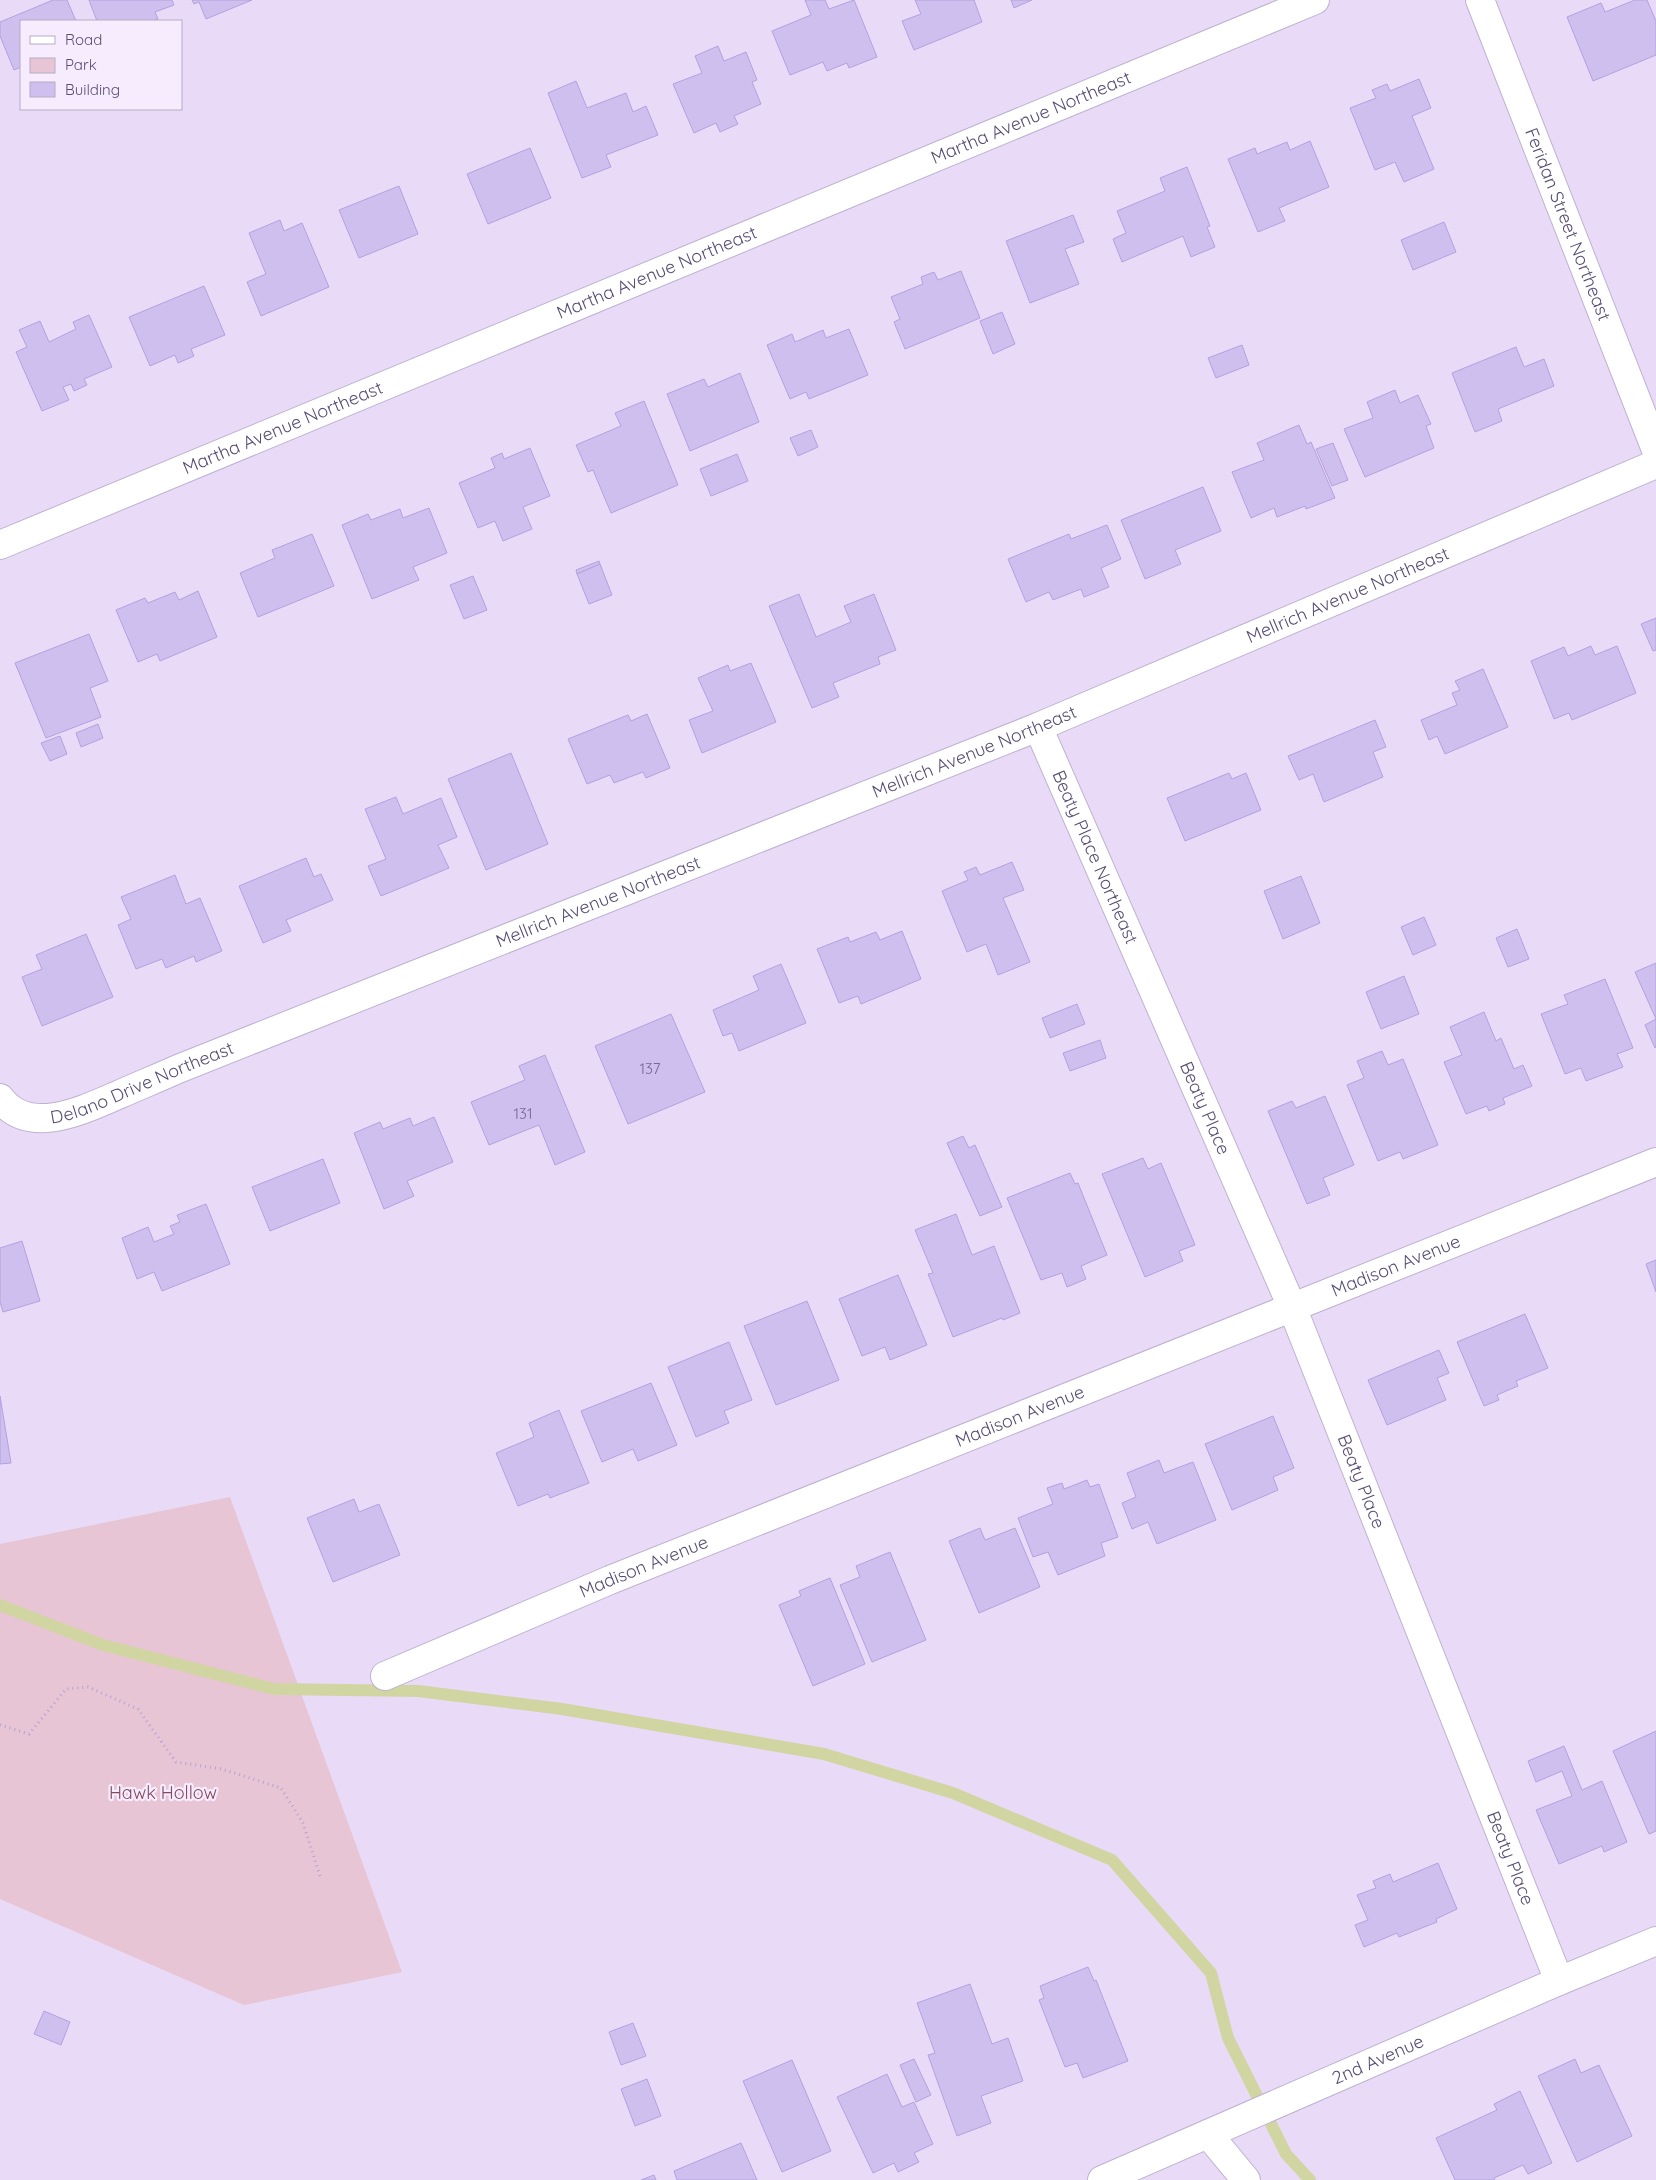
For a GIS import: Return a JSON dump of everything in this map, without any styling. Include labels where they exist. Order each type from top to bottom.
[{"type":"street","name":"Martha Avenue Northeast","points":[[0,545],[1315,0]]},
{"type":"street","name":"Feridan Street Northeast","points":[[1480,0],[1656,450]]},
{"type":"street","name":"Mellrich Avenue Northeast","points":[[287,1026],[1038,727],[1656,464]]},
{"type":"street","name":"Beaty Place Northeast","points":[[1038,727],[1152,987]]},
{"type":"street","name":"Beaty Place","points":[[1152,987],[1292,1307],[1559,1981]]},
{"type":"street","name":"Delano Drive Northeast","points":[[0,1098],[8,1108],[31,1117],[46,1118],[78,1112],[287,1026]]},
{"type":"street","name":"Madison Avenue","points":[[385,1676],[619,1577],[1656,1162]]},
{"type":"street","name":"2nd Avenue","points":[[1102,2180],[1559,1981],[1656,1941]]},
{"type":"street","points":[[1208,2134],[1246,2180]]},
{"type":"path","points":[[0,1725],[29,1734],[66,1689],[88,1687],[138,1709],[176,1762],[222,1769],[280,1788],[302,1824],[320,1876]]},
{"type":"shaded area","points":[[0,0],[1656,0],[1656,2180],[0,2180]]},
{"type":"green space","name":"Hawk Hollow","points":[[230,1497],[402,1972],[244,2005],[0,1899],[0,1544]]},
{"type":"building","points":[[53,0],[67,0],[76,20],[20,20],[20,67],[14,70],[0,36],[0,22]]},
{"type":"building","points":[[89,0],[172,0],[174,5],[155,12],[158,19],[155,20],[97,20]]},
{"type":"building","points":[[192,0],[252,0],[206,19],[199,2],[194,4]]},
{"type":"building","points":[[805,0],[825,0],[829,9],[854,0],[877,57],[849,68],[847,63],[827,71],[823,62],[790,75],[772,31],[811,15]]},
{"type":"building","points":[[915,0],[974,0],[982,22],[914,50],[902,21],[921,14]]},
{"type":"building","points":[[1011,0],[1032,0],[1014,8]]},
{"type":"building","points":[[1635,0],[1647,0],[1656,21],[1656,55],[1593,81],[1567,17],[1601,3],[1605,12]]},
{"type":"building","points":[[718,46],[724,61],[746,52],[757,80],[752,82],[761,104],[734,116],[738,124],[720,132],[716,123],[694,133],[673,84],[702,73],[695,56]]},
{"type":"building","points":[[1419,79],[1431,108],[1412,116],[1434,169],[1404,182],[1395,162],[1375,170],[1350,108],[1376,98],[1372,90],[1387,84],[1390,91]]},
{"type":"building","points":[[576,81],[587,108],[626,93],[633,112],[646,106],[658,135],[606,155],[611,167],[582,178],[548,93]]},
{"type":"building","points":[[1310,141],[1329,187],[1279,208],[1285,221],[1258,232],[1228,159],[1255,148],[1257,154],[1287,142],[1290,150]]},
{"type":"building","points":[[530,148],[551,198],[488,224],[467,174]]},
{"type":"building","points":[[1187,167],[1210,226],[1207,227],[1215,247],[1191,257],[1183,236],[1122,262],[1113,239],[1126,233],[1117,211],[1165,191],[1160,178]]},
{"type":"building","points":[[399,186],[418,234],[359,258],[339,210]]},
{"type":"building","points":[[1073,215],[1084,242],[1065,249],[1079,284],[1030,303],[1006,241]]},
{"type":"building","points":[[280,220],[284,231],[302,223],[329,287],[261,316],[247,282],[266,274],[249,233]]},
{"type":"building","points":[[1444,222],[1456,252],[1413,270],[1401,240]]},
{"type":"building","points":[[961,271],[980,318],[905,349],[894,322],[900,319],[891,297],[923,284],[921,277],[934,272],[938,280]]},
{"type":"building","points":[[204,286],[225,335],[191,349],[194,356],[178,363],[175,355],[150,366],[129,317]]},
{"type":"building","points":[[1002,312],[1015,344],[993,354],[980,321]]},
{"type":"building","points":[[89,315],[112,367],[84,379],[87,385],[74,391],[71,384],[63,387],[69,400],[42,411],[16,352],[27,347],[19,330],[40,321],[49,342],[76,329],[73,322]]},
{"type":"building","points":[[849,329],[868,375],[809,399],[806,392],[790,399],[767,345],[792,334],[795,342],[823,330],[826,338]]},
{"type":"building","points":[[1242,345],[1249,365],[1216,378],[1208,358]]},
{"type":"building","points":[[1516,347],[1524,367],[1544,359],[1554,386],[1498,409],[1502,421],[1475,432],[1452,373]]},
{"type":"building","points":[[740,373],[759,422],[690,451],[667,394],[704,379],[708,387]]},
{"type":"building","points":[[1395,390],[1400,403],[1418,395],[1431,424],[1426,426],[1434,448],[1365,477],[1344,429],[1373,418],[1367,402]]},
{"type":"building","points":[[644,401],[678,485],[611,513],[593,470],[588,472],[576,445],[621,426],[615,413]]},
{"type":"building","points":[[1299,425],[1307,444],[1311,442],[1335,498],[1306,509],[1305,506],[1277,517],[1274,508],[1251,518],[1232,472],[1264,460],[1257,443]]},
{"type":"building","points":[[811,430],[818,447],[798,456],[790,438]]},
{"type":"building","points":[[1333,443],[1348,480],[1332,486],[1316,449]]},
{"type":"building","points":[[530,448],[550,496],[523,507],[532,529],[503,541],[495,521],[478,528],[459,483],[495,468],[491,458],[502,453],[504,459]]},
{"type":"building","points":[[737,454],[748,481],[711,496],[700,469]]},
{"type":"building","points":[[1203,487],[1221,531],[1175,550],[1181,564],[1145,579],[1121,520]]},
{"type":"building","points":[[429,508],[447,553],[413,567],[419,580],[372,599],[342,525],[368,514],[371,520],[400,509],[403,518]]},
{"type":"building","points":[[1107,525],[1121,559],[1101,568],[1109,587],[1084,597],[1081,589],[1053,600],[1049,592],[1026,602],[1008,559],[1069,534],[1071,539]]},
{"type":"building","points":[[312,534],[334,586],[258,617],[240,573],[275,558],[272,550]]},
{"type":"building","points":[[599,561],[600,564],[577,574],[576,570]]},
{"type":"building","points":[[600,564],[612,595],[589,604],[577,574]]},
{"type":"building","points":[[473,576],[487,610],[464,619],[450,585]]},
{"type":"building","points":[[198,591],[217,637],[160,661],[157,654],[138,662],[116,610],[145,598],[148,603],[175,592],[179,600]]},
{"type":"building","points":[[799,594],[816,637],[851,622],[844,606],[874,594],[896,650],[878,657],[880,664],[833,683],[839,697],[812,708],[769,606]]},
{"type":"building","points":[[1656,618],[1656,650],[1653,651],[1641,624]]},
{"type":"building","points":[[89,634],[108,681],[90,688],[101,717],[46,738],[15,663]]},
{"type":"building","points":[[1591,646],[1595,655],[1617,646],[1636,693],[1572,720],[1569,713],[1554,719],[1531,661],[1564,647],[1568,656]]},
{"type":"building","points":[[751,663],[776,722],[702,753],[689,720],[713,711],[698,678],[728,665],[730,671]]},
{"type":"building","points":[[1483,669],[1508,727],[1445,754],[1437,736],[1429,740],[1421,720],[1457,705],[1452,693],[1460,690],[1455,681]]},
{"type":"building","points":[[647,714],[670,768],[646,778],[643,772],[614,783],[610,775],[587,784],[568,739],[628,715],[631,721]]},
{"type":"building","points":[[1375,720],[1386,747],[1373,752],[1383,777],[1324,802],[1313,774],[1299,780],[1288,756]]},
{"type":"building","points":[[98,724],[103,738],[81,747],[76,733]]},
{"type":"building","points":[[60,736],[67,754],[50,761],[41,743]]},
{"type":"building","points":[[511,753],[548,844],[486,870],[448,779]]},
{"type":"building","points":[[1229,773],[1232,779],[1246,773],[1261,810],[1185,841],[1167,798]]},
{"type":"building","points":[[396,797],[403,814],[441,798],[457,837],[438,845],[449,868],[381,896],[368,866],[386,859],[365,809]]},
{"type":"building","points":[[306,858],[314,877],[321,874],[333,900],[286,920],[291,931],[263,943],[239,886]]},
{"type":"building","points":[[1012,862],[1024,890],[1003,898],[1030,962],[998,975],[986,944],[967,952],[942,891],[968,880],[964,872],[976,867],[980,875]]},
{"type":"building","points":[[175,875],[186,904],[200,898],[222,951],[196,962],[194,956],[166,968],[162,959],[136,969],[118,925],[131,919],[121,897]]},
{"type":"building","points":[[1301,876],[1320,923],[1283,939],[1264,891]]},
{"type":"building","points":[[1424,917],[1436,945],[1413,955],[1401,927]]},
{"type":"building","points":[[1517,929],[1529,959],[1508,967],[1496,938]]},
{"type":"building","points":[[902,931],[921,979],[861,1004],[858,996],[839,1003],[817,949],[848,937],[850,942],[876,932],[880,940]]},
{"type":"building","points":[[86,934],[113,997],[42,1026],[22,977],[42,969],[36,955]]},
{"type":"building","points":[[1656,963],[1656,1019],[1635,972]]},
{"type":"building","points":[[781,964],[806,1023],[739,1051],[732,1033],[723,1036],[713,1010],[759,990],[753,976]]},
{"type":"building","points":[[1404,976],[1419,1014],[1381,1029],[1366,992]]},
{"type":"building","points":[[1605,979],[1633,1048],[1617,1054],[1623,1067],[1586,1081],[1581,1068],[1565,1074],[1541,1014],[1568,1004],[1564,995]]},
{"type":"building","points":[[1077,1004],[1085,1024],[1050,1038],[1042,1018]]},
{"type":"building","points":[[1484,1012],[1496,1041],[1501,1038],[1514,1069],[1523,1065],[1532,1086],[1503,1098],[1505,1104],[1489,1111],[1487,1106],[1466,1114],[1444,1062],[1462,1055],[1450,1027]]},
{"type":"building","points":[[671,1014],[705,1092],[628,1124],[595,1046]]},
{"type":"building","points":[[1656,1019],[1656,1047],[1655,1048],[1645,1025]]},
{"type":"building","points":[[1100,1040],[1106,1058],[1070,1071],[1063,1053]]},
{"type":"building","points":[[1382,1051],[1388,1065],[1403,1059],[1438,1145],[1403,1159],[1400,1152],[1378,1161],[1347,1085],[1364,1078],[1357,1061]]},
{"type":"building","points":[[545,1055],[585,1152],[555,1165],[539,1125],[489,1145],[471,1102],[525,1080],[519,1066]]},
{"type":"building","points":[[1325,1096],[1354,1165],[1323,1178],[1330,1195],[1307,1204],[1268,1111],[1292,1101],[1296,1108]]},
{"type":"building","points":[[434,1117],[453,1162],[407,1181],[414,1196],[384,1209],[354,1133],[380,1122],[383,1129],[410,1118],[413,1126]]},
{"type":"building","points":[[963,1136],[969,1148],[975,1145],[1002,1207],[980,1216],[947,1143]]},
{"type":"building","points":[[1143,1158],[1148,1169],[1161,1163],[1195,1245],[1179,1251],[1183,1261],[1145,1277],[1102,1174]]},
{"type":"building","points":[[323,1159],[340,1203],[270,1231],[252,1187]]},
{"type":"building","points":[[1070,1173],[1075,1184],[1078,1183],[1107,1255],[1081,1266],[1086,1279],[1067,1287],[1062,1273],[1041,1280],[1007,1198]]},
{"type":"building","points":[[206,1204],[230,1264],[162,1291],[154,1272],[137,1279],[122,1238],[148,1227],[154,1242],[174,1234],[170,1226],[180,1222],[177,1215]]},
{"type":"building","points":[[956,1214],[972,1255],[994,1246],[1020,1313],[953,1337],[928,1274],[933,1273],[915,1230]]},
{"type":"building","points":[[22,1241],[40,1301],[3,1312],[0,1302],[0,1248]]},
{"type":"building","points":[[1656,1260],[1656,1292],[1646,1264]]},
{"type":"building","points":[[898,1275],[927,1345],[890,1360],[885,1347],[862,1356],[839,1299]]},
{"type":"building","points":[[807,1301],[839,1380],[776,1405],[744,1326]]},
{"type":"building","points":[[1525,1314],[1548,1368],[1516,1381],[1518,1386],[1497,1395],[1499,1400],[1484,1406],[1457,1342]]},
{"type":"building","points":[[729,1342],[752,1400],[724,1411],[729,1423],[696,1437],[668,1367]]},
{"type":"building","points":[[1439,1350],[1449,1373],[1437,1378],[1446,1400],[1387,1425],[1368,1380]]},
{"type":"building","points":[[651,1383],[677,1445],[638,1461],[633,1449],[602,1462],[581,1411]]},
{"type":"building","points":[[0,1396],[11,1463],[0,1464]]},
{"type":"building","points":[[559,1410],[589,1483],[550,1498],[548,1494],[518,1506],[496,1453],[534,1437],[529,1423]]},
{"type":"building","points":[[1273,1416],[1294,1468],[1273,1477],[1278,1490],[1232,1510],[1205,1444]]},
{"type":"building","points":[[1159,1460],[1164,1473],[1193,1462],[1216,1520],[1157,1544],[1148,1522],[1132,1529],[1122,1503],[1136,1497],[1127,1473]]},
{"type":"building","points":[[1087,1480],[1090,1487],[1099,1484],[1118,1537],[1101,1543],[1105,1556],[1058,1575],[1048,1552],[1033,1557],[1018,1518],[1053,1504],[1047,1488],[1062,1483],[1064,1489]]},
{"type":"building","points":[[354,1499],[359,1512],[379,1504],[400,1555],[333,1582],[307,1518]]},
{"type":"building","points":[[980,1528],[985,1540],[1015,1528],[1040,1587],[979,1613],[949,1541]]},
{"type":"building","points":[[890,1552],[926,1640],[872,1662],[840,1585],[860,1577],[856,1566]]},
{"type":"building","points":[[830,1578],[865,1664],[813,1686],[779,1605],[801,1596],[799,1591]]},
{"type":"building","points":[[1656,1731],[1656,1831],[1649,1834],[1613,1751]]},
{"type":"building","points":[[1564,1746],[1582,1790],[1602,1781],[1627,1842],[1604,1852],[1602,1846],[1559,1864],[1536,1810],[1572,1796],[1562,1771],[1536,1782],[1528,1761]]},
{"type":"building","points":[[1438,1863],[1457,1909],[1436,1919],[1437,1922],[1399,1937],[1397,1933],[1364,1947],[1355,1925],[1368,1920],[1357,1895],[1376,1888],[1373,1881],[1390,1874],[1393,1882]]},
{"type":"building","points":[[1088,1967],[1094,1981],[1096,1980],[1128,2061],[1083,2078],[1077,2063],[1065,2067],[1039,2000],[1044,1998],[1040,1986]]},
{"type":"building","points":[[970,1984],[992,2044],[1008,2038],[1023,2081],[981,2096],[991,2123],[957,2136],[928,2055],[935,2053],[917,2003]]},
{"type":"building","points":[[44,2011],[70,2022],[61,2045],[34,2034]]},
{"type":"building","points":[[633,2023],[646,2056],[621,2065],[609,2032]]},
{"type":"building","points":[[914,2059],[931,2095],[916,2102],[900,2065]]},
{"type":"building","points":[[1575,2059],[1581,2073],[1599,2065],[1632,2136],[1577,2162],[1538,2076]]},
{"type":"building","points":[[792,2060],[831,2151],[782,2172],[743,2081]]},
{"type":"building","points":[[887,2074],[902,2107],[914,2102],[933,2144],[914,2153],[919,2162],[898,2172],[894,2163],[873,2173],[837,2097]]},
{"type":"building","points":[[647,2079],[661,2116],[635,2126],[621,2089]]},
{"type":"building","points":[[1520,2091],[1552,2163],[1528,2174],[1523,2165],[1494,2178],[1495,2180],[1455,2180],[1436,2138],[1497,2110],[1494,2104]]},
{"type":"building","points":[[741,2143],[757,2180],[677,2180],[674,2171]]},
{"type":"building","points":[[654,2175],[656,2180],[641,2180]]},
{"type":"waterway","points":[[0,1605],[103,1645],[274,1689],[418,1691],[562,1709],[824,1754],[953,1793],[1112,1860],[1211,1973],[1228,2038],[1286,2154],[1310,2180]]}]
